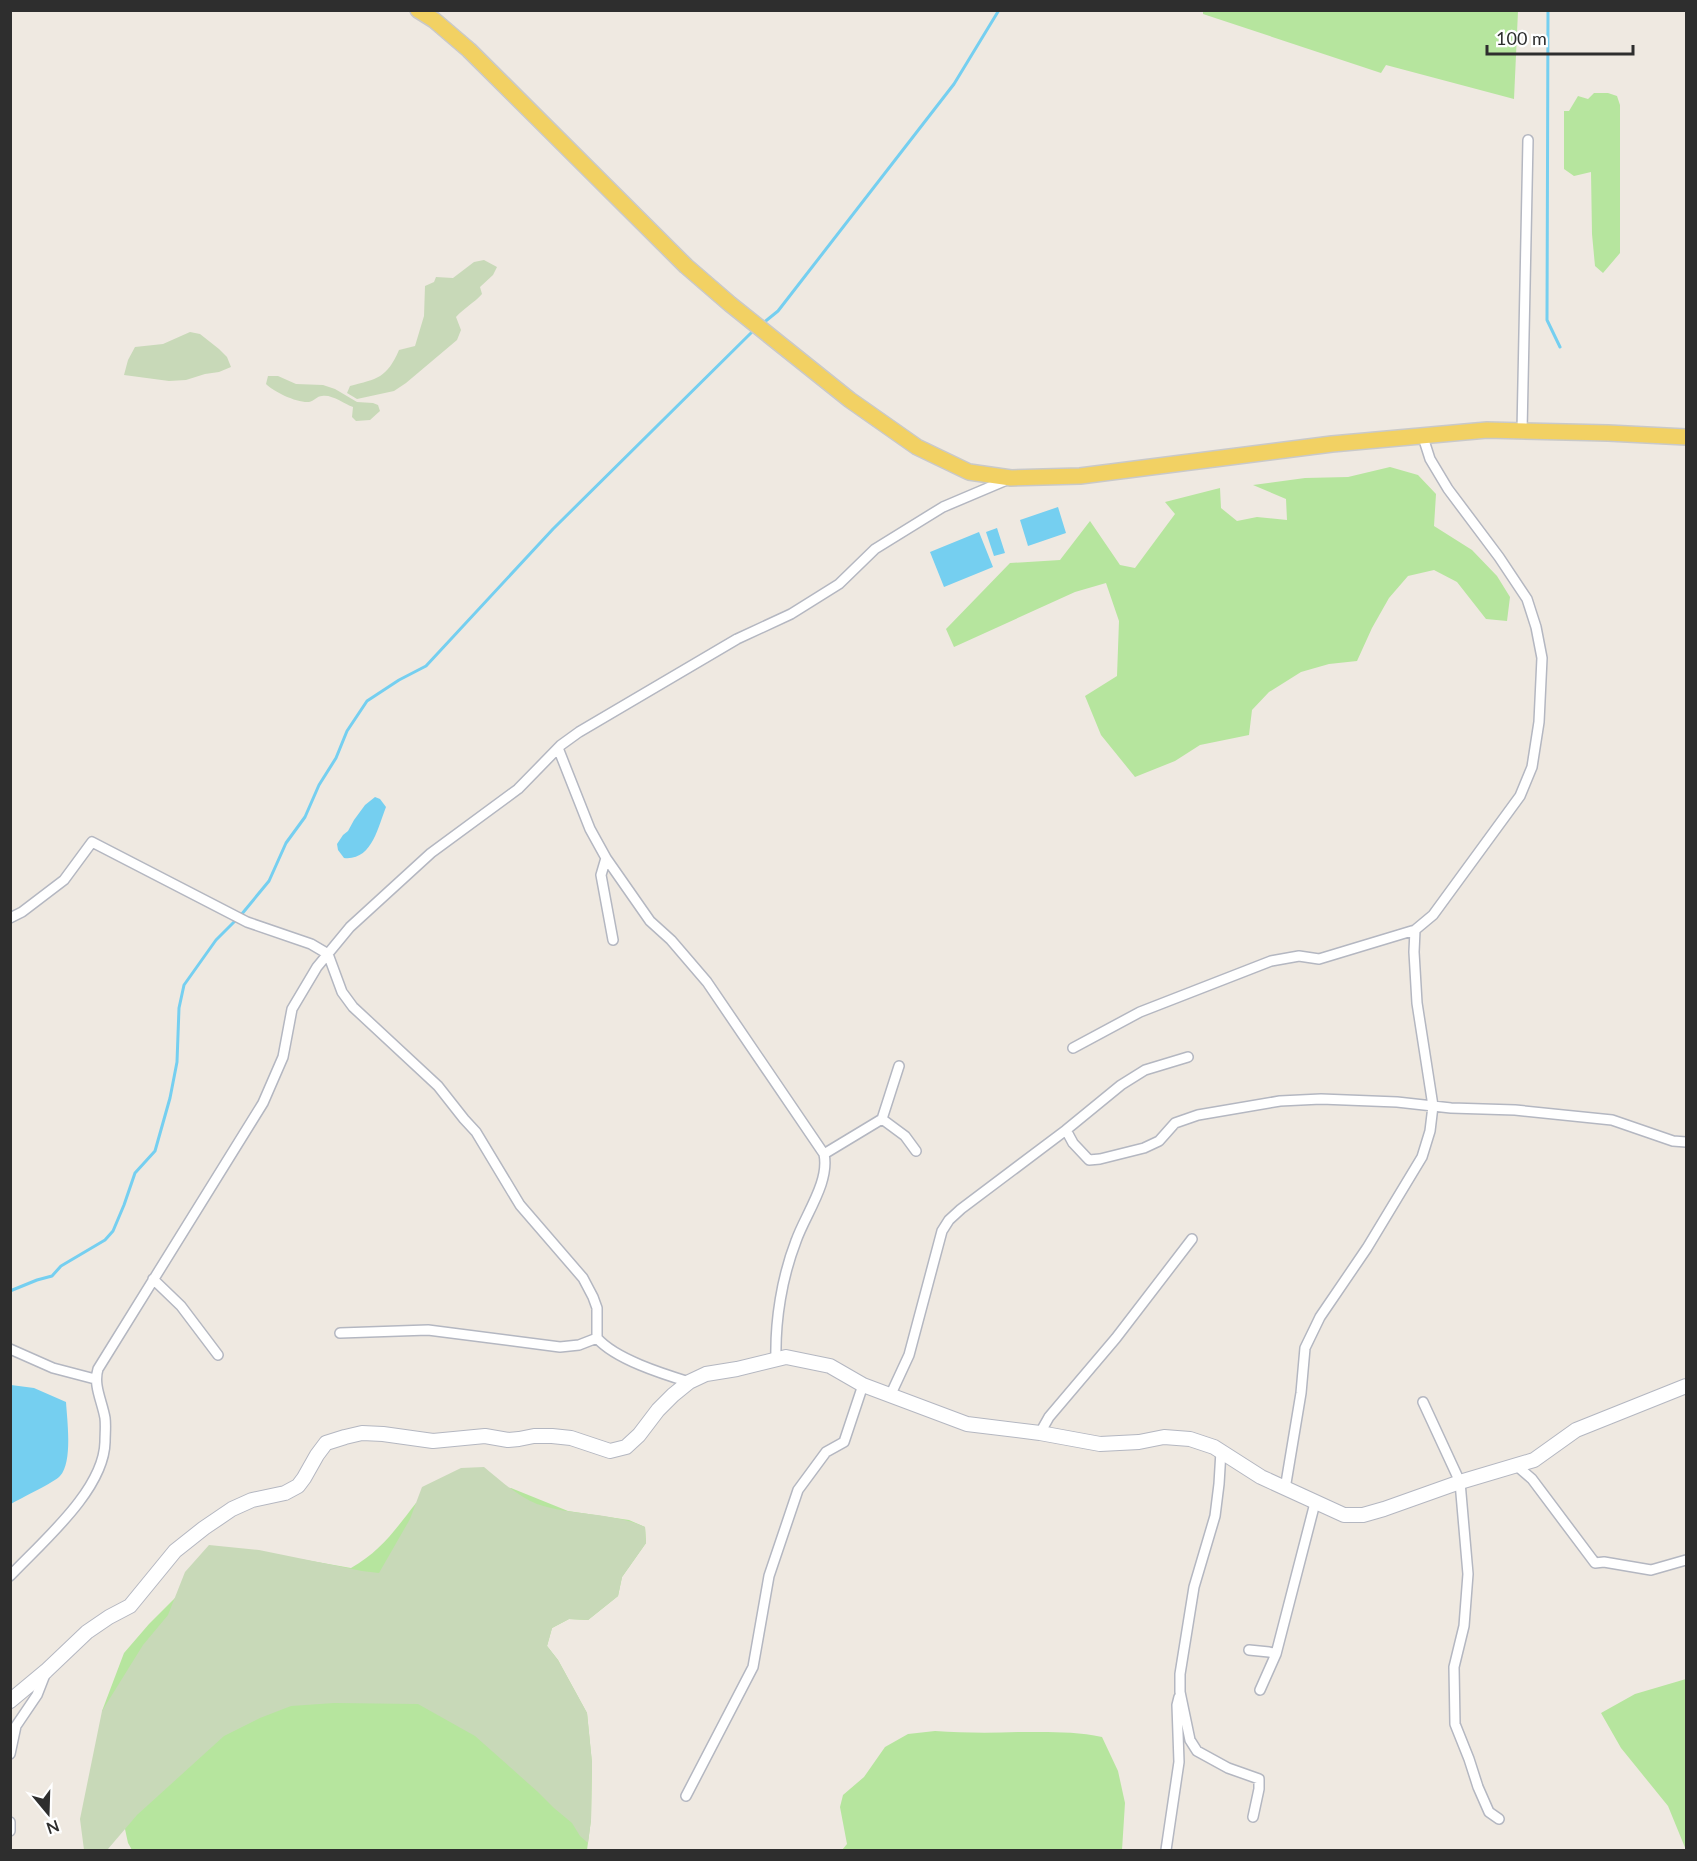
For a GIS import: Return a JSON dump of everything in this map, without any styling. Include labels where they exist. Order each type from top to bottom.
[{"type":"main road","points":[[418,10],[434,20],[469,50],[686,266],[780,346],[850,400],[917,447],[969,472],[1011,478],[1080,476],[1332,444],[1422,434],[1487,430],[1686,437]]},
{"type":"street","points":[[1522,430],[1528,141]]},
{"type":"street","points":[[1072,1048],[1140,1012],[1271,961],[1299,957],[1319,959],[1415,930],[1433,915],[1520,796],[1532,767],[1539,722],[1542,658],[1536,627],[1527,598],[1449,489],[1430,459],[1422,434]]},
{"type":"street","points":[[10,1576],[77,1505],[92,1481],[105,1451],[105,1420],[95,1379],[98,1369],[263,1103],[283,1057],[292,1009],[317,967],[350,927],[431,853],[518,789],[558,748],[579,732],[727,645],[791,614],[839,584],[875,549],[943,507],[1011,478]]},
{"type":"street","points":[[558,748],[590,829],[606,858],[650,921],[671,940],[707,982],[824,1154],[826,1164],[823,1180],[795,1242],[780,1302],[775,1336],[776,1359]]},
{"type":"street","points":[[10,918],[22,912],[64,880],[92,842],[247,922],[311,944],[328,954],[342,992],[353,1007],[387,1040],[415,1062],[438,1086],[476,1132],[520,1204],[583,1278],[597,1308],[597,1338]]},
{"type":"street","points":[[606,858],[601,875],[613,940]]},
{"type":"street","points":[[1286,1489],[1301,1393],[1305,1348],[1320,1317],[1367,1248],[1422,1157],[1430,1131],[1433,1106],[1418,1003],[1414,952],[1415,930]]},
{"type":"street","points":[[890,1396],[909,1355],[942,1231],[949,1220],[1122,1085],[1145,1070],[1188,1057]]},
{"type":"street","points":[[824,1154],[882,1119],[899,1066]]},
{"type":"street","points":[[1066,1130],[1073,1143],[1089,1160],[1100,1160],[1159,1142],[1175,1123],[1198,1115],[1280,1101],[1321,1099],[1515,1110],[1612,1120],[1673,1142],[1686,1142]]},
{"type":"street","points":[[882,1119],[905,1136],[916,1152]]},
{"type":"street","points":[[1040,1433],[1049,1417],[1116,1338],[1192,1239]]},
{"type":"street","points":[[153,1280],[181,1306],[218,1355]]},
{"type":"street","points":[[340,1333],[428,1330],[560,1347],[579,1345],[597,1338]]},
{"type":"street","points":[[597,1338],[620,1355],[660,1373],[689,1382]]},
{"type":"street","points":[[10,1349],[53,1368],[95,1379]]},
{"type":"street","points":[[10,1701],[87,1632],[130,1606],[175,1551],[204,1528],[232,1509],[252,1500],[285,1493],[298,1486],[326,1443],[362,1433],[433,1441],[485,1436],[508,1440],[534,1436],[571,1438],[610,1450],[626,1447],[639,1435],[658,1410],[689,1382],[706,1374],[786,1357],[830,1366],[863,1385],[967,1425],[1040,1433],[1100,1444],[1138,1442],[1164,1437],[1190,1439],[1214,1447],[1261,1477],[1315,1503],[1344,1515],[1363,1515],[1534,1460],[1576,1430],[1686,1386]]},
{"type":"street","points":[[686,1796],[753,1667],[769,1576],[798,1490],[826,1452],[844,1442],[863,1385]]},
{"type":"street","points":[[1423,1402],[1460,1482],[1468,1574],[1464,1626],[1454,1667],[1455,1724],[1489,1812],[1499,1819]]},
{"type":"street","points":[[1166,1851],[1179,1762],[1180,1674],[1194,1587],[1215,1516],[1221,1451]]},
{"type":"street","points":[[1517,1466],[1532,1479],[1595,1563],[1604,1562],[1651,1570],[1686,1560]]},
{"type":"street","points":[[1260,1690],[1276,1654],[1315,1503]]},
{"type":"street","points":[[1249,1650],[1276,1654]]},
{"type":"street","points":[[10,1754],[16,1725],[37,1695],[46,1671]]},
{"type":"street","points":[[1180,1692],[1190,1740],[1197,1751],[1228,1768],[1259,1779],[1253,1817]]},
{"type":"street","points":[[10,1822],[10,1831]]},
{"type":"green space","points":[[1203,10],[1518,11],[1514,99],[1386,65],[1381,73],[1203,14]]},
{"type":"green space","points":[[1594,93],[1608,93],[1617,96],[1620,105],[1620,253],[1603,273],[1595,266],[1591,172],[1574,176],[1564,169],[1564,111],[1569,111],[1578,96],[1588,99]]},
{"type":"green space","points":[[484,260],[497,267],[493,275],[480,287],[482,294],[456,317],[461,330],[457,340],[394,391],[357,399],[347,393],[350,386],[374,379],[385,372],[399,350],[415,346],[424,316],[425,286],[434,282],[436,277],[453,278],[474,262]]},
{"type":"green space","points":[[190,332],[200,334],[219,349],[227,357],[231,367],[186,380],[169,381],[124,375],[135,347],[163,344]]},
{"type":"green space","points":[[268,376],[278,376],[296,384],[323,385],[357,402],[378,405],[380,411],[370,420],[356,421],[352,417],[353,407],[326,396],[309,402],[292,399],[266,384]]},
{"type":"green space","points":[[1390,467],[1418,475],[1436,494],[1434,526],[1472,550],[1497,576],[1510,597],[1507,621],[1486,619],[1457,582],[1434,570],[1408,576],[1389,598],[1357,661],[1329,664],[1301,672],[1269,692],[1252,710],[1249,735],[1200,745],[1175,761],[1135,777],[1101,735],[1085,696],[1117,676],[1119,621],[1106,583],[1075,592],[954,647],[946,629],[1010,563],[1060,560],[1090,521],[1120,565],[1135,568],[1175,514],[1165,502],[1220,488],[1221,508],[1237,521],[1257,517],[1287,520],[1286,499],[1253,485],[1305,478],[1348,477]]},
{"type":"green space","points":[[484,1467],[516,1492],[537,1504],[564,1511],[619,1519],[645,1527],[646,1543],[622,1577],[618,1596],[588,1620],[569,1619],[552,1628],[547,1646],[558,1660],[587,1713],[592,1763],[591,1820],[588,1843],[580,1836],[572,1823],[475,1736],[418,1704],[334,1703],[291,1706],[224,1736],[137,1815],[108,1849],[84,1850],[80,1819],[102,1711],[143,1645],[168,1615],[185,1572],[209,1545],[259,1550],[379,1573],[410,1519],[422,1487],[461,1468]]},
{"type":"green space","points":[[511,1488],[568,1511],[629,1520],[645,1527],[646,1543],[622,1577],[618,1596],[588,1620],[569,1619],[552,1628],[547,1646],[558,1660],[587,1713],[592,1763],[591,1820],[587,1850],[132,1850],[125,1829],[114,1745],[102,1711],[124,1653],[175,1598],[300,1559],[351,1568],[379,1547],[416,1503]]},
{"type":"green space","points":[[1686,1679],[1686,1850],[1668,1806],[1621,1748],[1601,1713],[1635,1694]]},
{"type":"green space","points":[[935,1731],[1061,1732],[1102,1737],[1118,1771],[1125,1803],[1122,1850],[842,1850],[847,1844],[840,1807],[843,1795],[864,1777],[885,1747],[908,1734]]},
{"type":"water","points":[[1058,507],[1066,533],[1028,546],[1020,520]]},
{"type":"water","points":[[997,528],[1005,553],[994,556],[986,532]]},
{"type":"water","points":[[979,532],[993,567],[944,587],[930,552]]},
{"type":"water","points":[[375,797],[380,799],[386,807],[377,833],[361,854],[344,858],[337,844],[365,805]]},
{"type":"water","points":[[11,1385],[34,1388],[66,1402],[68,1451],[64,1469],[57,1479],[11,1504]]},
{"type":"waterway","points":[[762,324],[778,311],[954,84],[999,10]]},
{"type":"waterway","points":[[1548,10],[1547,320],[1560,347]]},
{"type":"waterway","points":[[241,915],[269,881],[286,843],[305,817],[319,785],[336,758],[347,731],[367,701],[426,666],[553,529],[754,330]]},
{"type":"waterway","points":[[10,1291],[52,1276],[61,1266],[105,1240],[113,1231],[135,1173],[155,1151],[170,1098],[177,1062],[179,1008],[184,985],[216,940],[236,920]]}]
